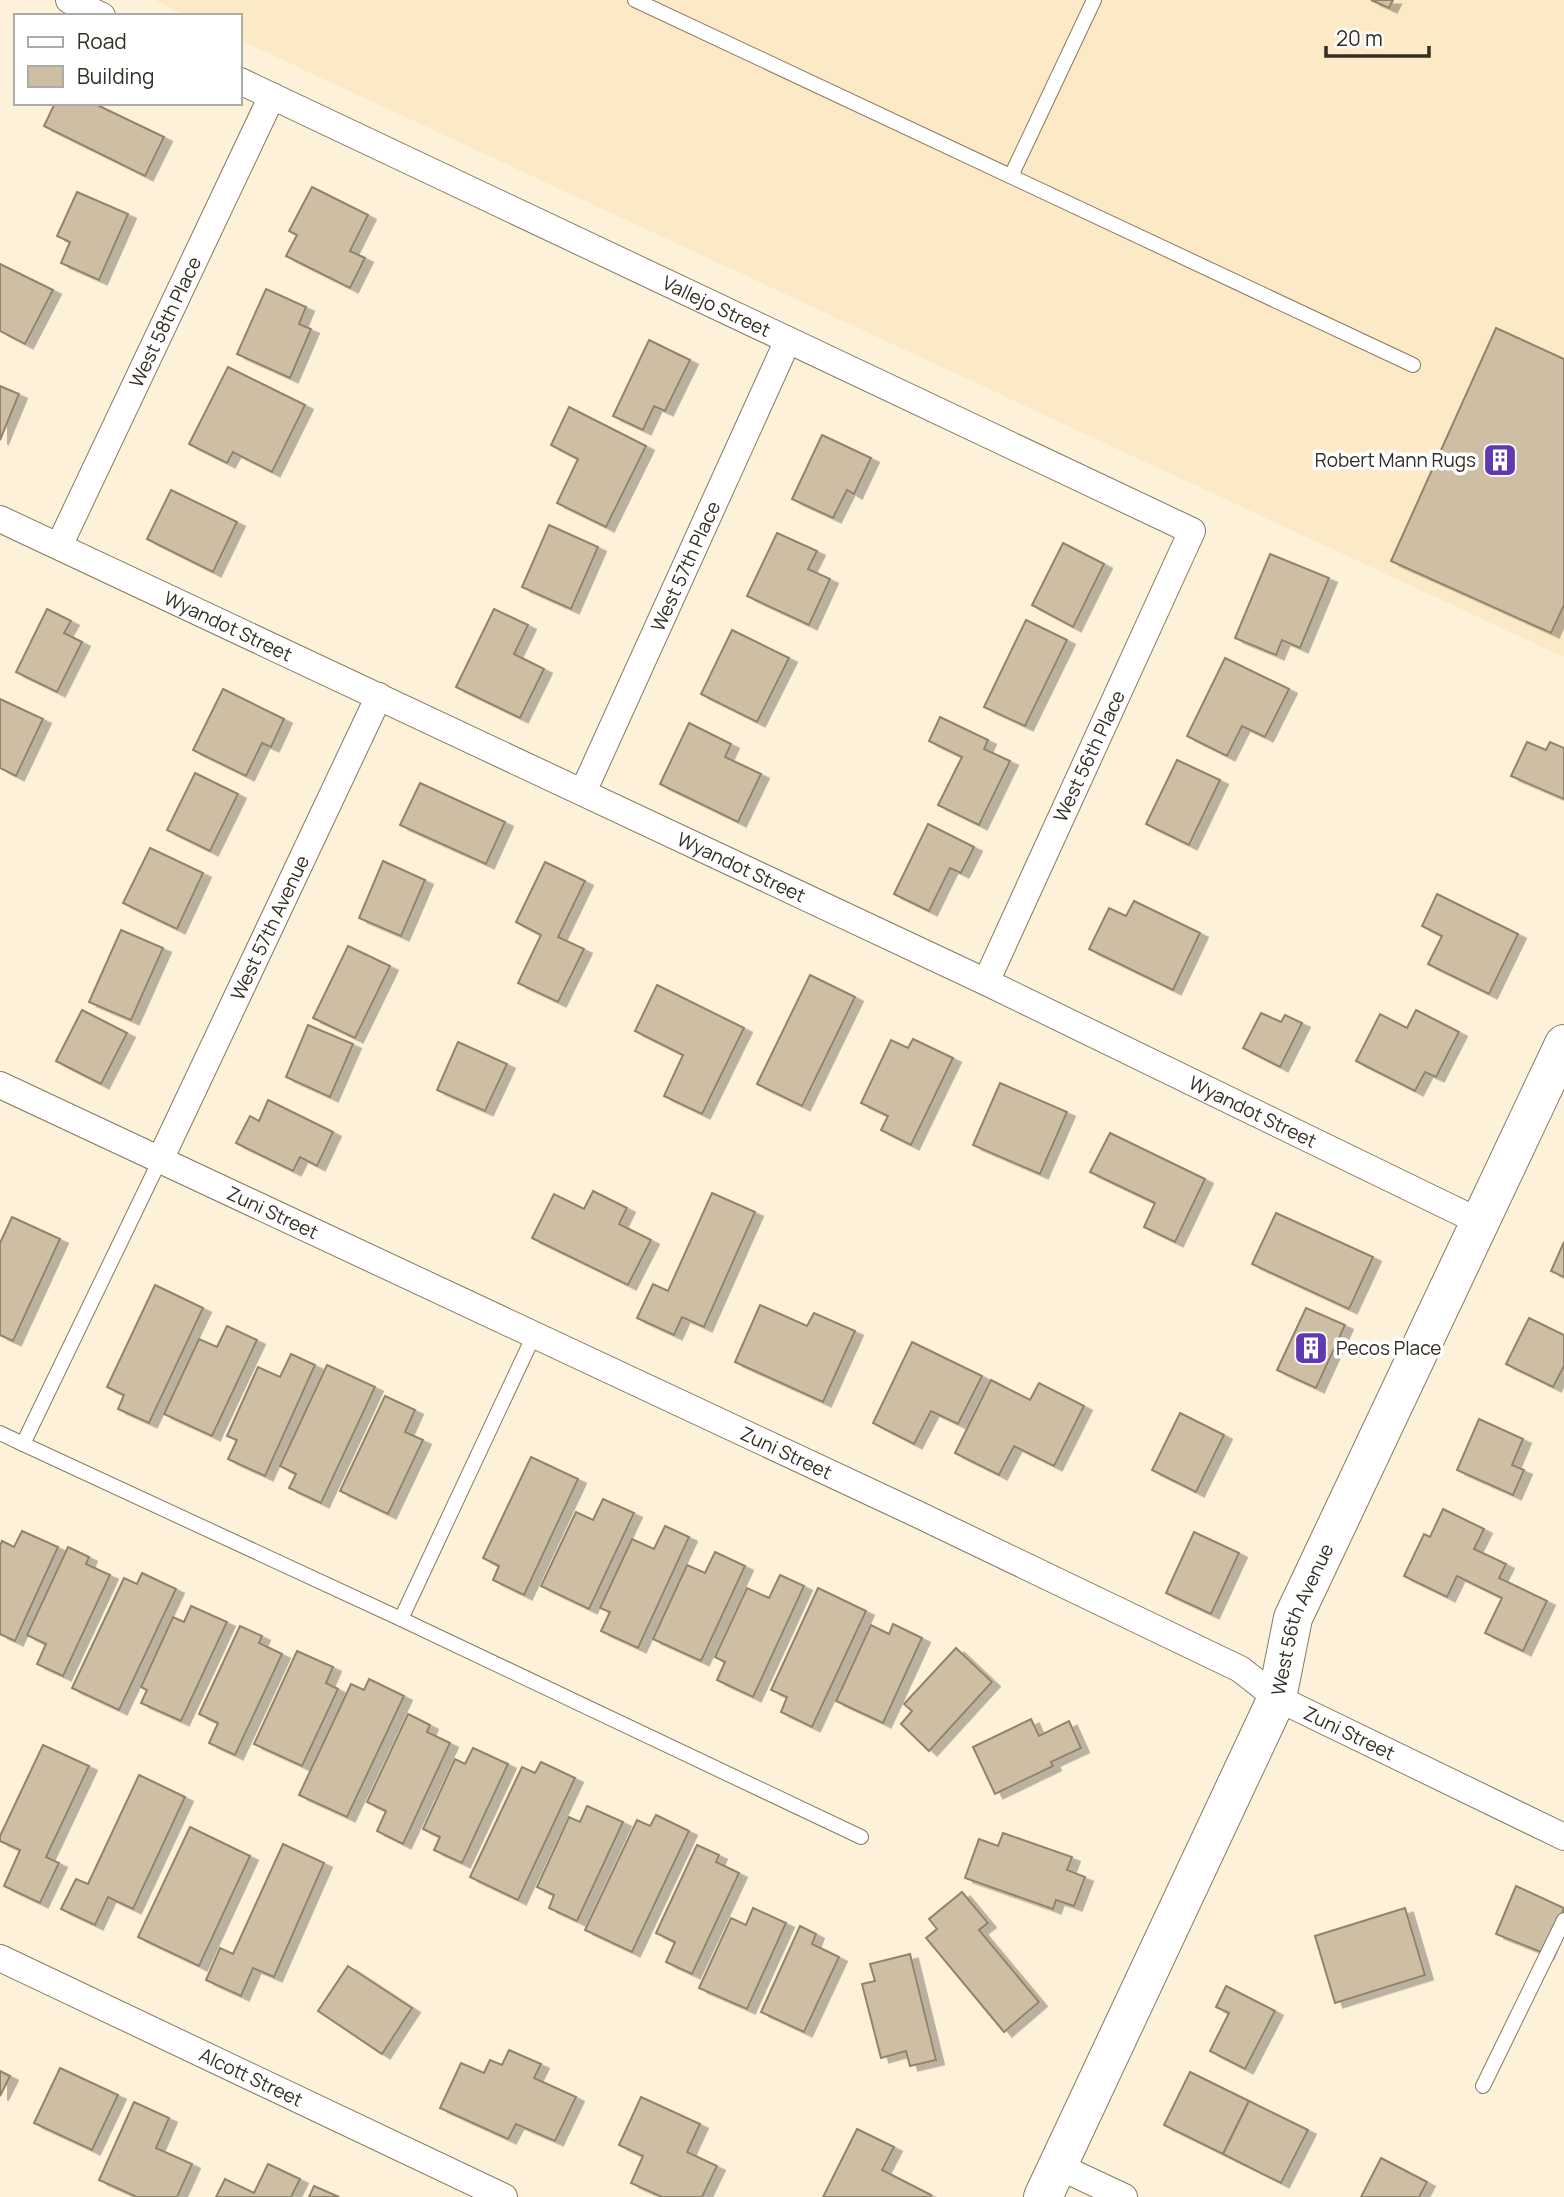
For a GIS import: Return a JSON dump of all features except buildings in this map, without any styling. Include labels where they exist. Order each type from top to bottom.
[{"type":"street","points":[[69,0],[99,14]]},
{"type":"street","name":"Vallejo Street","points":[[242,82],[1192,531]]},
{"type":"street","name":"West 58th Place","points":[[59,546],[272,96]]},
{"type":"street","name":"West 57th Place","points":[[583,792],[788,340]]},
{"type":"street","name":"Wyandot Street","points":[[0,519],[986,982],[1480,1222]]},
{"type":"street","name":"West 56th Place","points":[[986,982],[1192,531]]},
{"type":"street","name":"West 57th Avenue","points":[[160,1160],[379,696]]},
{"type":"street","name":"West 56th Avenue","points":[[1051,2181],[1277,1698],[1293,1618],[1564,1044]]},
{"type":"street","name":"Zuni Street","points":[[0,1085],[1240,1669],[1277,1698],[1564,1836]]},
{"type":"street","name":"Alcott Street","points":[[0,1958],[504,2197]]},
{"type":"street","points":[[1051,2181],[1124,2197]]},
{"type":"lane","points":[[635,0],[1413,365]]},
{"type":"lane","points":[[1011,176],[1094,0]]},
{"type":"lane","points":[[23,1444],[160,1160]]},
{"type":"lane","points":[[401,1619],[534,1335]]},
{"type":"lane","points":[[0,1433],[861,1837]]},
{"type":"lane","points":[[1483,2086],[1564,1920]]},
{"type":"shaded area","points":[[154,0],[1564,0],[1564,657],[242,41],[242,14],[183,14]]},
{"type":"place","name":"Robert Mann Rugs","points":[[1500,460]]},
{"type":"place","name":"Pecos Place","points":[[1311,1348]]}]
